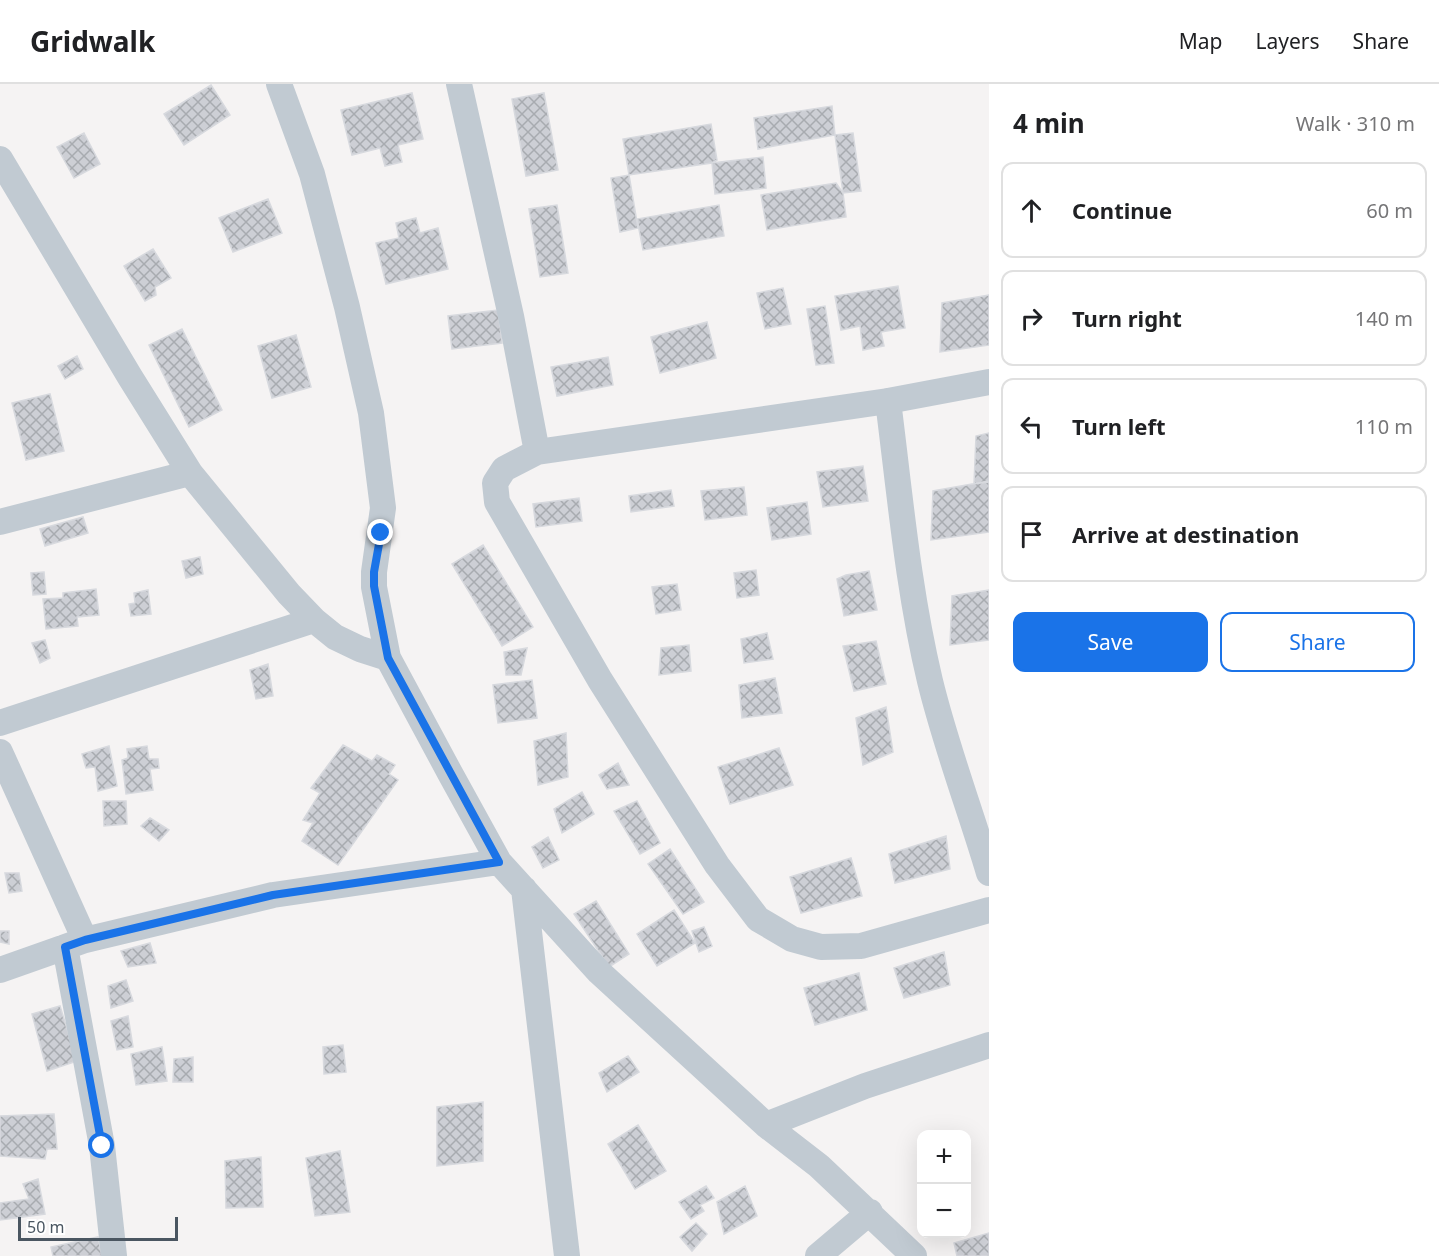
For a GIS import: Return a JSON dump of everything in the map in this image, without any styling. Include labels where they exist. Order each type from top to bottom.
[{"type":"street","points":[[279,84],[312,174],[347,307],[371,413],[382,508],[374,586],[388,658],[499,862],[599,972],[766,1125],[819,1166],[914,1256]]},
{"type":"street","points":[[459,84],[511,316],[537,452]]},
{"type":"street","points":[[0,159],[190,473],[281,585],[314,620],[335,637],[360,649],[388,658]]},
{"type":"street","points":[[989,382],[888,401],[537,452],[504,469],[495,483],[497,502],[600,680],[717,865],[758,919],[792,939],[821,947],[861,946],[989,910]]},
{"type":"street","points":[[888,401],[916,617],[949,753],[972,816],[989,873]]},
{"type":"street","points":[[0,522],[190,473]]},
{"type":"street","points":[[0,723],[314,620]]},
{"type":"street","points":[[0,752],[75,944],[114,1256]]},
{"type":"street","points":[[0,970],[75,944],[273,895],[499,862]]},
{"type":"street","points":[[524,889],[567,1256]]},
{"type":"street","points":[[766,1125],[865,1086],[989,1045]]},
{"type":"street","points":[[818,1256],[870,1212]]},
{"type":"building","points":[[211,85],[230,115],[184,145],[164,114]]},
{"type":"building","points":[[412,93],[423,139],[398,145],[402,162],[385,166],[380,148],[352,155],[341,110]]},
{"type":"building","points":[[544,93],[558,170],[526,176],[512,99]]},
{"type":"building","points":[[832,106],[835,135],[758,149],[754,118]]},
{"type":"building","points":[[711,124],[717,160],[712,163],[629,175],[623,139]]},
{"type":"building","points":[[84,133],[100,164],[74,178],[57,147]]},
{"type":"building","points":[[853,133],[861,191],[843,193],[835,135]]},
{"type":"building","points":[[763,157],[766,188],[715,194],[712,163]]},
{"type":"building","points":[[629,175],[638,228],[620,232],[611,178]]},
{"type":"building","points":[[836,183],[843,193],[846,217],[767,230],[761,195]]},
{"type":"building","points":[[268,199],[282,233],[233,252],[219,218]]},
{"type":"building","points":[[557,205],[568,273],[540,277],[529,209]]},
{"type":"building","points":[[719,205],[724,236],[643,250],[637,219]]},
{"type":"building","points":[[416,218],[420,233],[438,228],[448,269],[386,284],[376,243],[399,238],[396,223]]},
{"type":"building","points":[[153,249],[171,278],[155,287],[156,295],[145,301],[124,266]]},
{"type":"building","points":[[898,286],[905,328],[881,332],[884,346],[863,350],[860,326],[841,330],[835,296]]},
{"type":"building","points":[[783,288],[791,324],[765,329],[757,293]]},
{"type":"building","points":[[989,295],[989,345],[940,352],[942,303]]},
{"type":"building","points":[[825,306],[834,363],[816,365],[807,309]]},
{"type":"building","points":[[498,310],[502,343],[452,349],[448,316]]},
{"type":"building","points":[[707,322],[716,358],[660,373],[651,337]]},
{"type":"building","points":[[182,329],[222,410],[189,427],[149,345]]},
{"type":"building","points":[[296,335],[311,387],[272,398],[258,346]]},
{"type":"building","points":[[77,356],[83,369],[65,379],[58,366]]},
{"type":"building","points":[[608,357],[613,385],[557,396],[551,367]]},
{"type":"building","points":[[50,394],[64,451],[26,460],[12,403]]},
{"type":"building","points":[[989,433],[989,482],[974,484],[976,436]]},
{"type":"building","points":[[863,466],[868,501],[823,507],[817,472]]},
{"type":"building","points":[[989,481],[989,532],[931,540],[933,491]]},
{"type":"building","points":[[744,487],[747,515],[705,520],[701,491]]},
{"type":"building","points":[[671,490],[674,506],[631,512],[629,496]]},
{"type":"building","points":[[579,498],[582,521],[536,527],[533,504]]},
{"type":"building","points":[[807,502],[811,534],[772,540],[767,508]]},
{"type":"building","points":[[83,517],[88,533],[45,546],[40,529]]},
{"type":"building","points":[[483,545],[533,627],[502,646],[452,564]]},
{"type":"building","points":[[200,557],[203,574],[186,578],[182,561]]},
{"type":"building","points":[[756,570],[759,595],[737,598],[734,573]]},
{"type":"building","points":[[869,571],[877,610],[844,616],[837,579]]},
{"type":"building","points":[[44,572],[46,594],[33,595],[31,573]]},
{"type":"building","points":[[677,584],[681,610],[656,614],[652,587]]},
{"type":"building","points":[[96,589],[99,615],[77,617],[78,626],[46,629],[43,599],[63,598],[63,593]]},
{"type":"building","points":[[148,590],[151,614],[131,616],[129,604],[135,603],[134,593]]},
{"type":"building","points":[[989,590],[989,640],[950,645],[952,596]]},
{"type":"building","points":[[767,633],[773,659],[744,663],[741,639]]},
{"type":"building","points":[[45,640],[50,658],[40,663],[32,643]]},
{"type":"building","points":[[876,641],[886,684],[854,691],[843,646]]},
{"type":"building","points":[[689,645],[691,671],[659,675],[661,648]]},
{"type":"building","points":[[527,648],[521,675],[506,675],[504,652]]},
{"type":"building","points":[[268,664],[273,696],[256,699],[250,670]]},
{"type":"building","points":[[775,678],[782,713],[742,718],[739,685]]},
{"type":"building","points":[[532,680],[537,718],[498,723],[493,685]]},
{"type":"building","points":[[886,707],[893,752],[863,765],[856,718]]},
{"type":"building","points":[[566,733],[568,777],[538,785],[534,741]]},
{"type":"building","points":[[343,745],[372,761],[377,755],[395,765],[389,774],[398,780],[338,865],[302,841],[313,823],[303,820],[320,793],[311,788]]},
{"type":"building","points":[[109,746],[117,786],[98,791],[95,767],[86,768],[82,754]]},
{"type":"building","points":[[147,746],[149,759],[158,759],[159,768],[150,769],[153,790],[126,794],[122,760],[128,758],[127,749]]},
{"type":"building","points":[[779,748],[793,785],[730,804],[718,767]]},
{"type":"building","points":[[618,763],[629,785],[607,789],[599,775]]},
{"type":"building","points":[[582,792],[594,814],[562,833],[554,809]]},
{"type":"building","points":[[103,801],[126,801],[127,824],[104,826]]},
{"type":"building","points":[[637,801],[660,843],[640,854],[614,811]]},
{"type":"building","points":[[150,818],[169,830],[159,841],[141,826]]},
{"type":"building","points":[[946,836],[950,869],[895,883],[889,854]]},
{"type":"building","points":[[548,837],[559,860],[543,868],[532,847]]},
{"type":"building","points":[[670,849],[704,902],[683,914],[648,864]]},
{"type":"building","points":[[851,858],[862,896],[801,913],[790,877]]},
{"type":"building","points":[[5,873],[19,873],[22,891],[9,893]]},
{"type":"building","points":[[596,901],[629,954],[609,967],[574,914]]},
{"type":"building","points":[[674,910],[695,943],[657,966],[637,934]]},
{"type":"building","points":[[704,927],[712,946],[699,952],[692,931]]},
{"type":"building","points":[[0,931],[9,931],[9,944],[0,942]]},
{"type":"building","points":[[150,943],[156,963],[128,967],[121,951]]},
{"type":"building","points":[[944,952],[950,985],[904,998],[894,968]]},
{"type":"building","points":[[859,973],[867,1010],[815,1025],[804,988]]},
{"type":"building","points":[[126,980],[133,1001],[111,1008],[108,986]]},
{"type":"building","points":[[60,1006],[77,1061],[47,1071],[32,1014]]},
{"type":"building","points":[[128,1016],[133,1047],[117,1050],[111,1021]]},
{"type":"building","points":[[343,1045],[346,1072],[324,1074],[323,1047]]},
{"type":"building","points":[[162,1047],[167,1081],[136,1085],[131,1054]]},
{"type":"building","points":[[628,1056],[639,1072],[607,1092],[599,1073]]},
{"type":"building","points":[[193,1057],[193,1082],[173,1082],[174,1059]]},
{"type":"building","points":[[483,1102],[483,1161],[437,1166],[437,1107]]},
{"type":"building","points":[[54,1114],[57,1149],[47,1149],[45,1159],[0,1156],[0,1116]]},
{"type":"building","points":[[638,1125],[666,1171],[635,1189],[608,1144]]},
{"type":"building","points":[[340,1151],[350,1212],[315,1216],[306,1158]]},
{"type":"building","points":[[261,1157],[263,1207],[226,1208],[225,1161]]},
{"type":"building","points":[[38,1179],[45,1214],[0,1220],[0,1203],[29,1199],[23,1184]]},
{"type":"building","points":[[706,1186],[714,1198],[700,1205],[704,1211],[691,1219],[679,1202]]},
{"type":"building","points":[[745,1186],[757,1216],[724,1234],[717,1202]]},
{"type":"building","points":[[696,1223],[707,1234],[692,1251],[680,1237]]},
{"type":"building","points":[[989,1233],[989,1256],[957,1256],[954,1243]]},
{"type":"building","points":[[98,1237],[102,1256],[53,1256],[51,1247]]},
{"type":"route","points":[[102,1146],[65,947],[85,940],[273,895],[499,862],[388,658],[374,586],[374,572],[381,533]]}]
